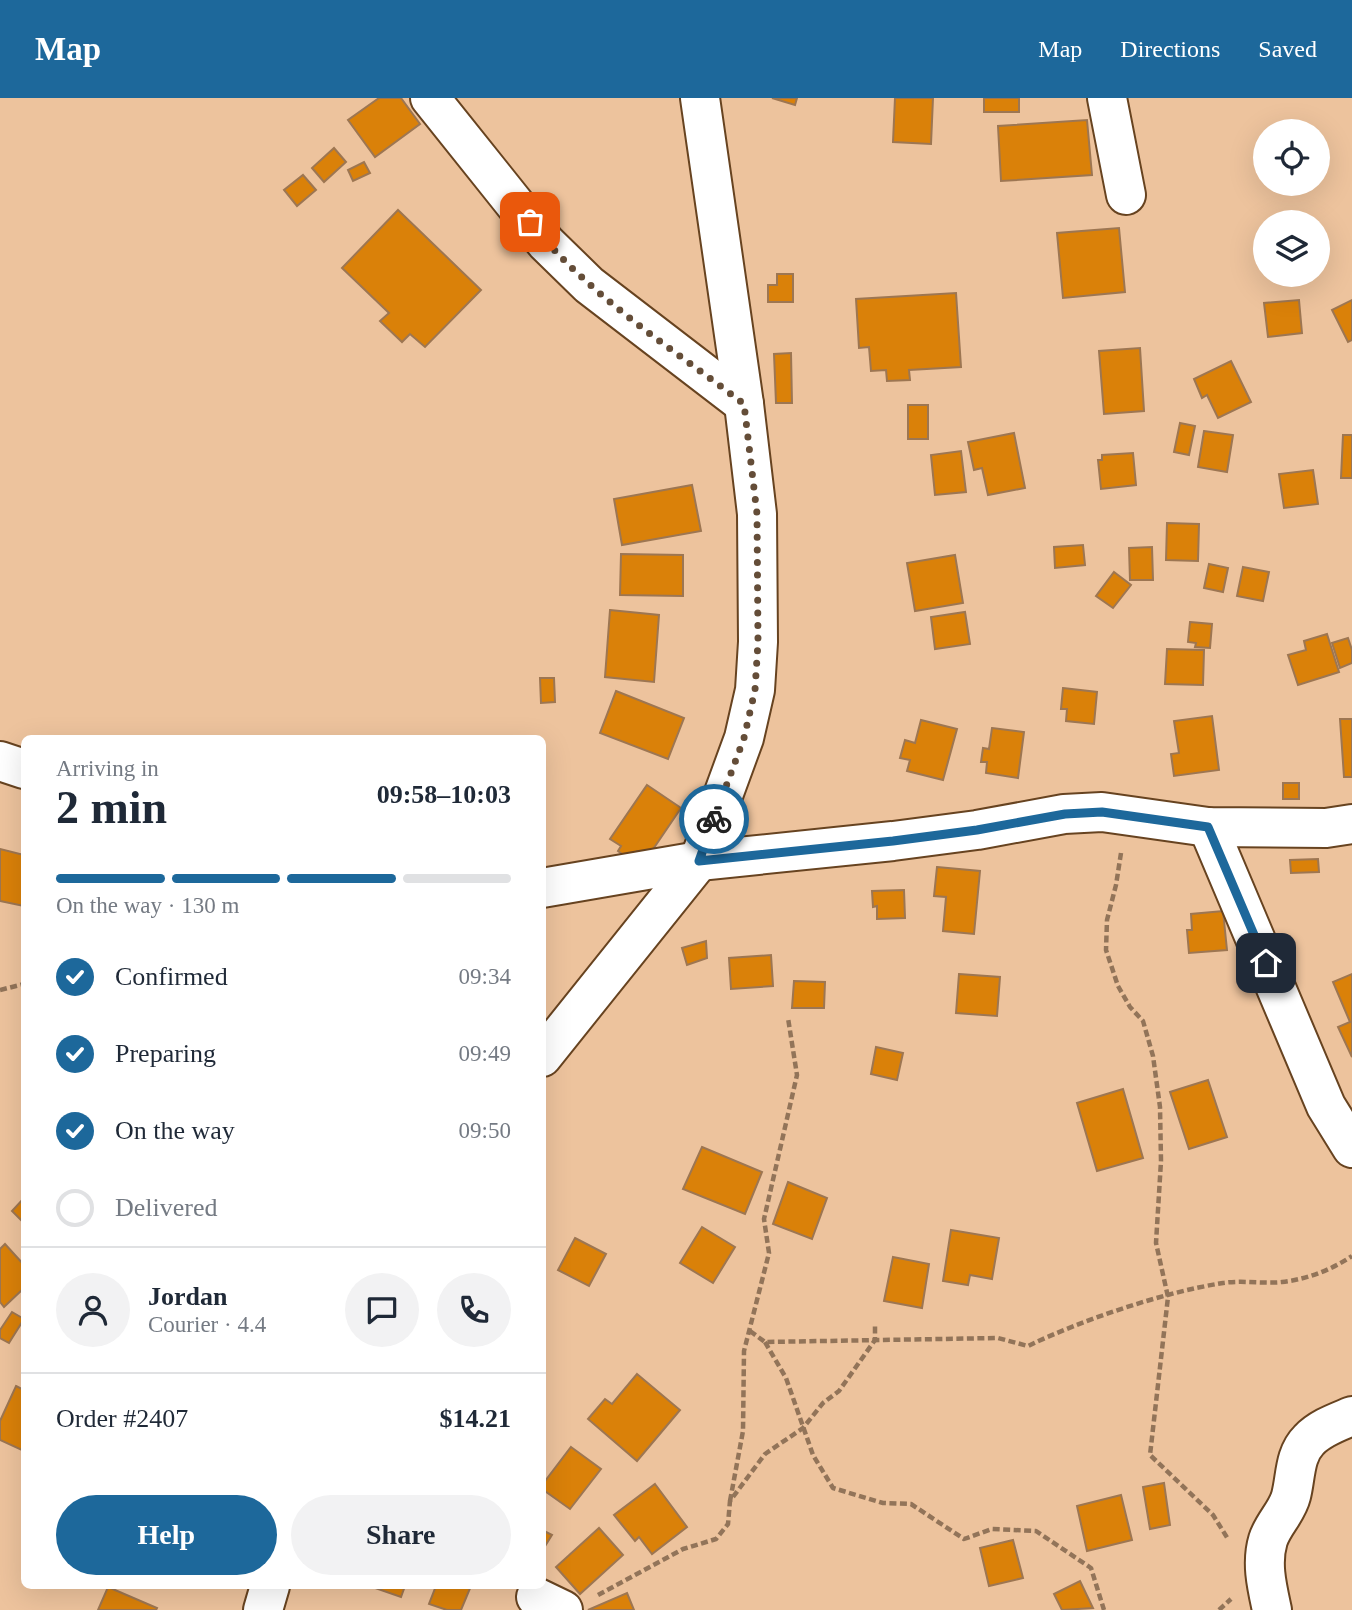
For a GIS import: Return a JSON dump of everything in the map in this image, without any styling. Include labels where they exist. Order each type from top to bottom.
[{"type":"street","points":[[430,98],[546,243],[589,285],[744,404]]},
{"type":"street","points":[[546,1052],[699,861],[744,738],[755,690],[759,554],[757,514],[700,98]]},
{"type":"street","points":[[1107,98],[1126,195]]},
{"type":"street","points":[[546,887],[699,861],[893,841],[977,830],[1065,814],[1102,812],[1208,827],[1326,828],[1352,824]]},
{"type":"street","points":[[1208,827],[1326,1106],[1352,1148]]},
{"type":"street","points":[[1272,1610],[1265,1565],[1269,1538],[1291,1497],[1297,1460],[1308,1440],[1328,1426],[1352,1416]]},
{"type":"street","points":[[263,1610],[269,1589]]},
{"type":"path","points":[[1119,814],[1122,847],[1107,920],[1106,950],[1118,986],[1130,1007],[1143,1021],[1153,1056],[1160,1107],[1161,1161],[1156,1242],[1168,1297],[1150,1455],[1213,1515],[1231,1544]]},
{"type":"path","points":[[0,990],[21,985]]},
{"type":"path","points":[[563,1602],[682,1549],[716,1539],[728,1524],[743,1431],[744,1351],[769,1253],[764,1219],[797,1075],[788,1018]]},
{"type":"path","points":[[765,1342],[998,1338],[1028,1346],[1053,1334],[1168,1297],[1224,1283],[1283,1282],[1331,1270],[1352,1256]]},
{"type":"path","points":[[730,1502],[765,1454],[803,1428],[823,1403],[839,1391],[875,1340],[875,1324]]},
{"type":"path","points":[[750,1331],[765,1342],[786,1378],[813,1455],[833,1488],[883,1503],[911,1504],[964,1539],[992,1529],[1036,1531],[1091,1568],[1104,1610]]},
{"type":"building","points":[[379,98],[401,98],[420,124],[375,157],[348,120]]},
{"type":"building","points":[[772,98],[797,98],[795,105]]},
{"type":"building","points":[[895,98],[933,98],[931,144],[893,142]]},
{"type":"building","points":[[984,98],[1019,98],[1019,112],[984,112]]},
{"type":"building","points":[[1087,120],[1092,175],[1001,181],[998,126]]},
{"type":"building","points":[[334,148],[346,162],[324,182],[312,168]]},
{"type":"building","points":[[364,162],[370,173],[353,181],[348,170]]},
{"type":"building","points":[[303,175],[316,190],[297,206],[284,190]]},
{"type":"building","points":[[398,210],[481,290],[425,347],[410,334],[402,342],[380,321],[389,313],[342,268]]},
{"type":"building","points":[[1119,228],[1125,292],[1063,298],[1057,233]]},
{"type":"building","points":[[777,274],[793,274],[793,302],[768,302],[768,285],[777,285]]},
{"type":"building","points":[[956,293],[961,367],[909,370],[910,380],[887,381],[886,370],[871,371],[869,347],[859,348],[856,299]]},
{"type":"building","points":[[1299,300],[1302,333],[1268,337],[1264,303]]},
{"type":"building","points":[[1352,300],[1352,340],[1348,342],[1332,310]]},
{"type":"building","points":[[1140,348],[1144,411],[1104,414],[1099,351]]},
{"type":"building","points":[[791,353],[792,403],[776,403],[774,354]]},
{"type":"building","points":[[1231,361],[1251,402],[1218,418],[1207,395],[1202,398],[1194,379]]},
{"type":"building","points":[[908,405],[928,405],[928,439],[908,439]]},
{"type":"building","points":[[1180,423],[1195,426],[1189,455],[1174,452]]},
{"type":"building","points":[[1204,431],[1233,435],[1227,472],[1198,467]]},
{"type":"building","points":[[1014,433],[1025,488],[988,495],[982,468],[974,470],[968,442]]},
{"type":"building","points":[[1343,435],[1352,435],[1352,478],[1341,478]]},
{"type":"building","points":[[961,451],[966,492],[935,495],[931,455]]},
{"type":"building","points":[[1133,453],[1136,485],[1101,489],[1098,460],[1102,460],[1102,455]]},
{"type":"building","points":[[1313,470],[1318,504],[1284,508],[1279,474]]},
{"type":"building","points":[[692,485],[701,531],[622,545],[614,499]]},
{"type":"building","points":[[1167,523],[1199,524],[1198,561],[1166,560]]},
{"type":"building","points":[[1083,545],[1085,565],[1055,568],[1054,547]]},
{"type":"building","points":[[1152,547],[1153,580],[1130,580],[1129,548]]},
{"type":"building","points":[[621,554],[683,555],[683,596],[620,595]]},
{"type":"building","points":[[955,555],[963,603],[915,611],[907,563]]},
{"type":"building","points":[[1209,564],[1228,568],[1223,592],[1204,588]]},
{"type":"building","points":[[1243,567],[1269,572],[1263,601],[1237,596]]},
{"type":"building","points":[[1114,572],[1131,585],[1113,608],[1096,596]]},
{"type":"building","points":[[610,610],[659,615],[654,682],[605,677]]},
{"type":"building","points":[[965,612],[970,644],[935,649],[931,617]]},
{"type":"building","points":[[1190,622],[1212,624],[1210,648],[1195,647],[1196,643],[1188,642]]},
{"type":"building","points":[[1327,634],[1339,672],[1298,685],[1288,655],[1306,650],[1304,641]]},
{"type":"building","points":[[1348,638],[1352,663],[1340,668],[1332,643]]},
{"type":"building","points":[[1167,649],[1204,650],[1203,685],[1165,684]]},
{"type":"building","points":[[540,678],[554,678],[555,702],[541,703]]},
{"type":"building","points":[[1063,688],[1097,692],[1094,724],[1066,721],[1067,709],[1061,709]]},
{"type":"building","points":[[616,691],[684,718],[668,759],[600,733]]},
{"type":"building","points":[[1212,716],[1219,770],[1174,776],[1171,754],[1179,753],[1174,721]]},
{"type":"building","points":[[1340,719],[1352,719],[1352,777],[1344,777]]},
{"type":"building","points":[[921,720],[957,729],[943,780],[907,771],[910,760],[900,758],[905,740],[915,743]]},
{"type":"building","points":[[992,728],[1024,732],[1018,778],[986,773],[987,762],[981,762],[983,748],[989,749]]},
{"type":"building","points":[[1283,783],[1299,783],[1299,799],[1283,799]]},
{"type":"building","points":[[647,785],[681,808],[647,858],[637,851],[630,860],[618,851],[621,846],[610,839]]},
{"type":"building","points":[[0,849],[21,854],[21,905],[0,901]]},
{"type":"building","points":[[1318,859],[1319,872],[1291,873],[1290,860]]},
{"type":"building","points":[[937,867],[980,871],[974,934],[943,931],[946,897],[934,896]]},
{"type":"building","points":[[904,890],[905,918],[877,919],[877,906],[873,907],[872,891]]},
{"type":"building","points":[[1223,911],[1227,950],[1189,953],[1187,930],[1192,930],[1191,914]]},
{"type":"building","points":[[706,941],[707,958],[687,965],[682,948]]},
{"type":"building","points":[[771,955],[773,986],[731,989],[729,958]]},
{"type":"building","points":[[959,974],[1000,977],[997,1016],[956,1013]]},
{"type":"building","points":[[1352,974],[1352,1057],[1338,1027],[1350,1022],[1333,982]]},
{"type":"building","points":[[794,981],[825,982],[824,1008],[792,1008]]},
{"type":"building","points":[[876,1047],[903,1053],[897,1080],[871,1074]]},
{"type":"building","points":[[1208,1080],[1227,1137],[1189,1149],[1170,1092]]},
{"type":"building","points":[[1123,1089],[1143,1158],[1097,1171],[1077,1103]]},
{"type":"building","points":[[702,1147],[762,1172],[745,1214],[683,1189]]},
{"type":"building","points":[[788,1182],[827,1198],[812,1239],[773,1224]]},
{"type":"building","points":[[21,1201],[21,1220],[12,1211]]},
{"type":"building","points":[[702,1227],[735,1247],[713,1283],[680,1263]]},
{"type":"building","points":[[951,1230],[999,1238],[992,1279],[970,1275],[968,1285],[943,1281]]},
{"type":"building","points":[[575,1238],[606,1254],[589,1286],[558,1270]]},
{"type":"building","points":[[5,1244],[21,1262],[21,1291],[4,1307],[0,1302],[0,1249]]},
{"type":"building","points":[[893,1257],[929,1264],[922,1308],[884,1301]]},
{"type":"building","points":[[12,1312],[21,1317],[21,1324],[9,1343],[0,1338],[0,1330]]},
{"type":"building","points":[[637,1374],[680,1410],[637,1461],[588,1419],[605,1399],[612,1404]]},
{"type":"building","points":[[16,1386],[21,1388],[21,1450],[0,1440],[0,1421]]},
{"type":"building","points":[[571,1447],[601,1469],[570,1509],[546,1492],[546,1480]]},
{"type":"building","points":[[1164,1483],[1170,1525],[1150,1529],[1143,1487]]},
{"type":"building","points":[[655,1484],[687,1527],[652,1554],[639,1537],[635,1541],[614,1515]]},
{"type":"building","points":[[1121,1495],[1132,1540],[1087,1551],[1077,1506]]},
{"type":"building","points":[[599,1528],[623,1555],[580,1594],[556,1567]]},
{"type":"building","points":[[546,1532],[552,1535],[546,1545]]},
{"type":"building","points":[[1013,1540],[1023,1578],[989,1586],[980,1548]]},
{"type":"building","points":[[1080,1581],[1093,1608],[1062,1610],[1054,1594]]},
{"type":"building","points":[[107,1589],[157,1608],[156,1610],[98,1610]]},
{"type":"building","points":[[378,1589],[404,1589],[401,1597]]},
{"type":"building","points":[[435,1589],[470,1589],[461,1610],[447,1610],[429,1604]]},
{"type":"building","points":[[627,1593],[634,1610],[588,1610]]},
{"type":"way so far","points":[[530,222],[546,243],[589,285],[744,404],[759,554],[755,690],[744,738],[714,819]]},
{"type":"route","points":[[714,819],[699,861],[893,841],[977,830],[1065,814],[1102,812],[1208,827],[1266,963]]}]
